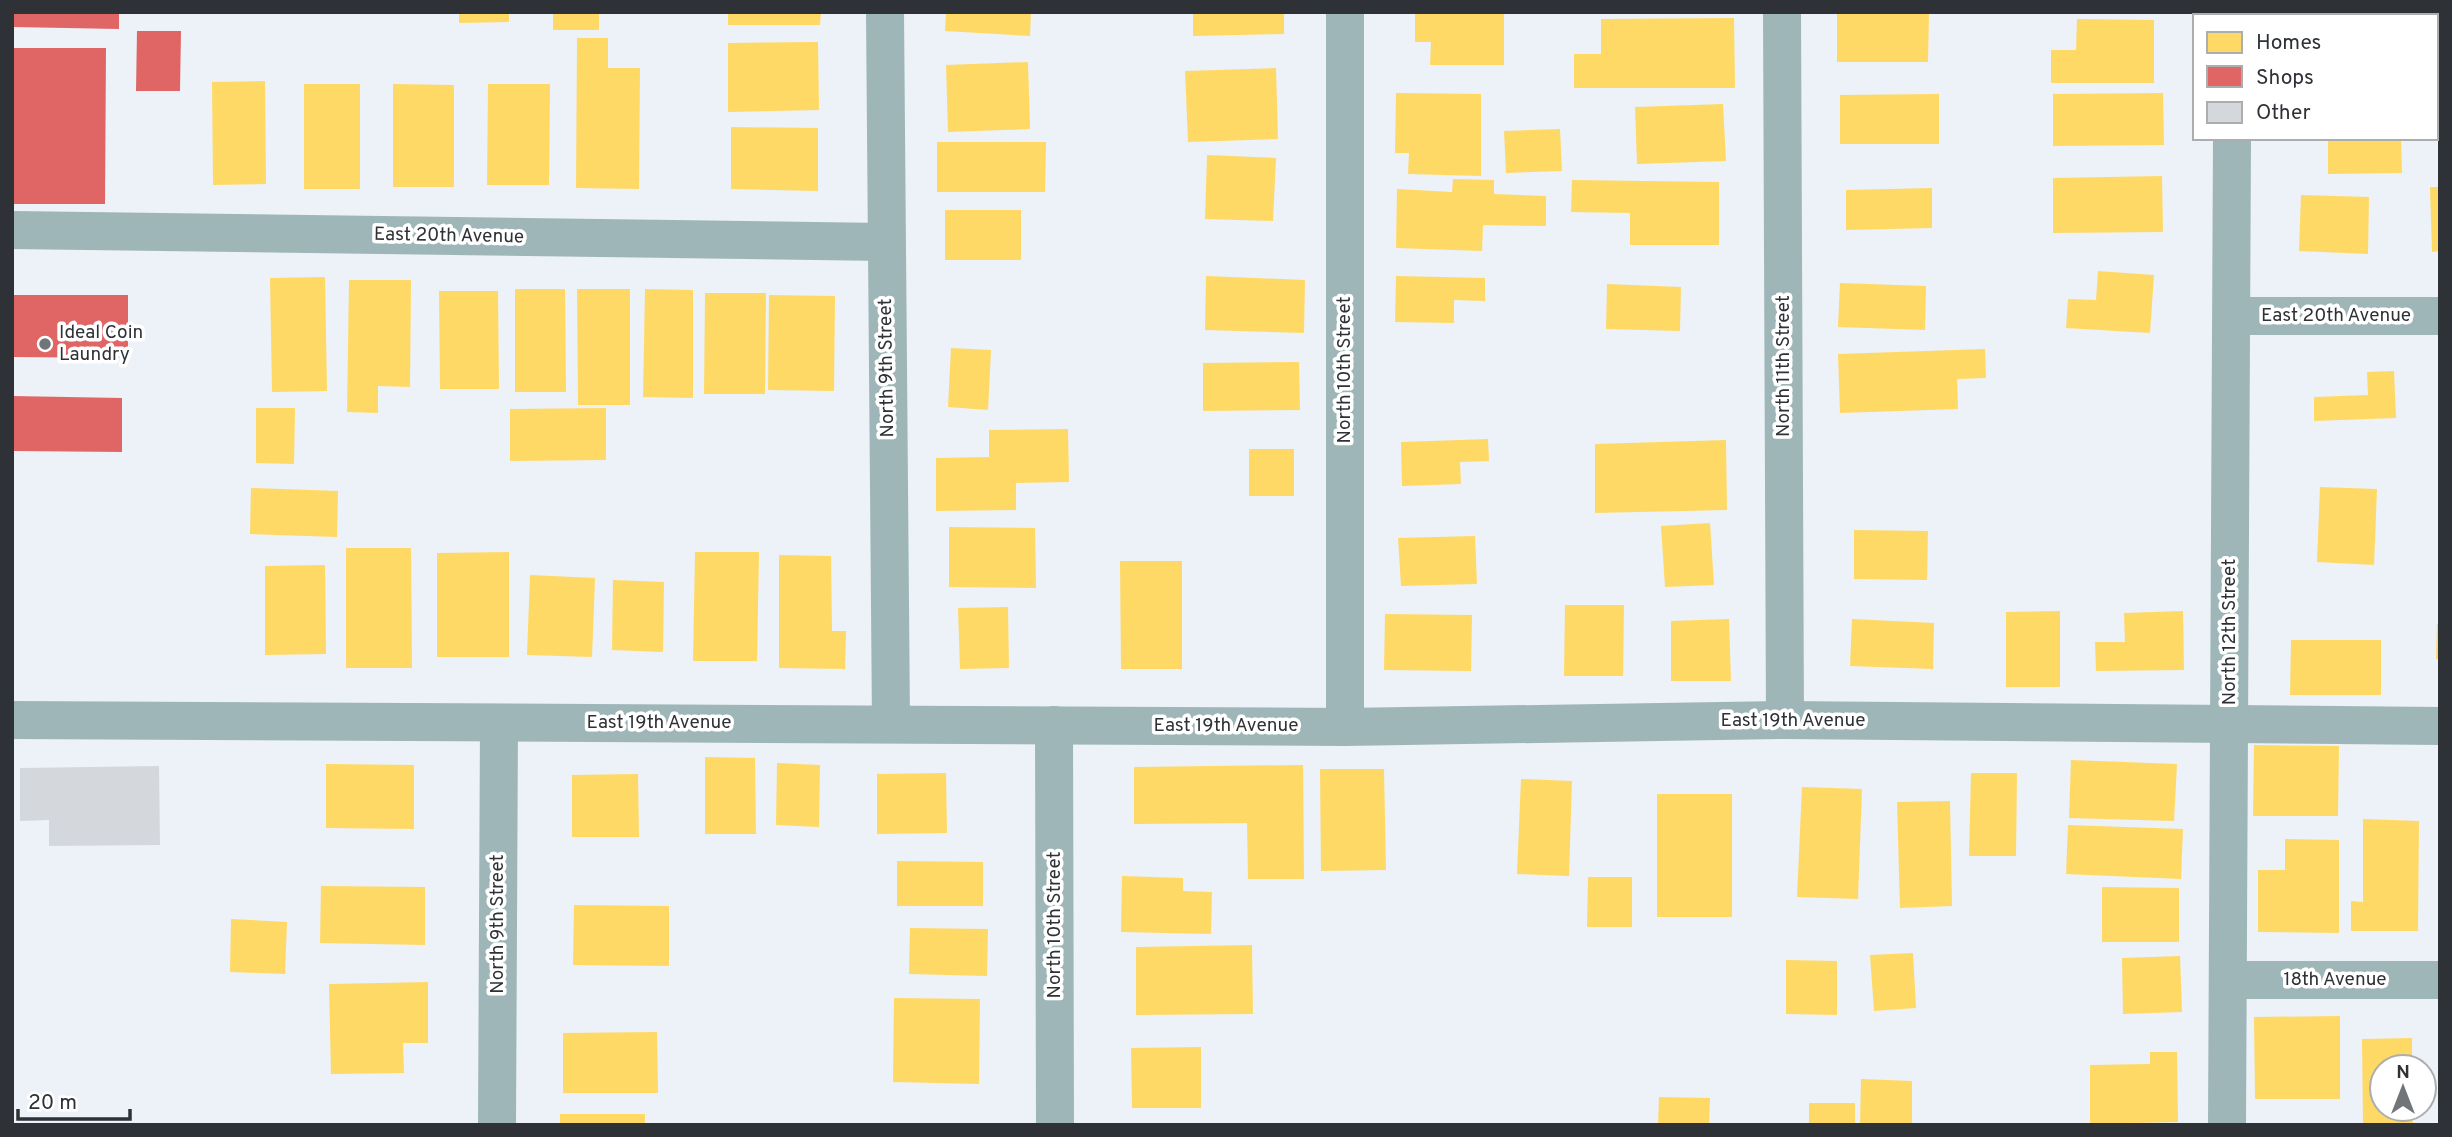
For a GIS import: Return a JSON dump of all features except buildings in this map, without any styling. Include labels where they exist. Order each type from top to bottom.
[{"type":"street","name":"North 9th Street","points":[[885,12],[891,724]]},
{"type":"street","name":"North 10th Street","points":[[1345,12],[1345,727]]},
{"type":"street","name":"North 11th Street","points":[[1782,12],[1785,720]]},
{"type":"street","name":"North 12th Street","points":[[2227,1125],[2230,980],[2232,140]]},
{"type":"street","name":"East 20th Avenue","points":[[12,230],[886,242]]},
{"type":"street","name":"East 20th Avenue","points":[[2232,316],[2440,316]]},
{"type":"street","name":"East 19th Avenue","points":[[12,720],[1345,727],[1785,720],[2440,726]]},
{"type":"street","name":"North 9th Street","points":[[497,1125],[499,723]]},
{"type":"street","name":"North 10th Street","points":[[1054,725],[1055,1125]]},
{"type":"street","name":"18th Avenue","points":[[2230,980],[2440,980]]},
{"type":"place","name":"Ideal Coin Laundry","points":[[45,344]]}]
